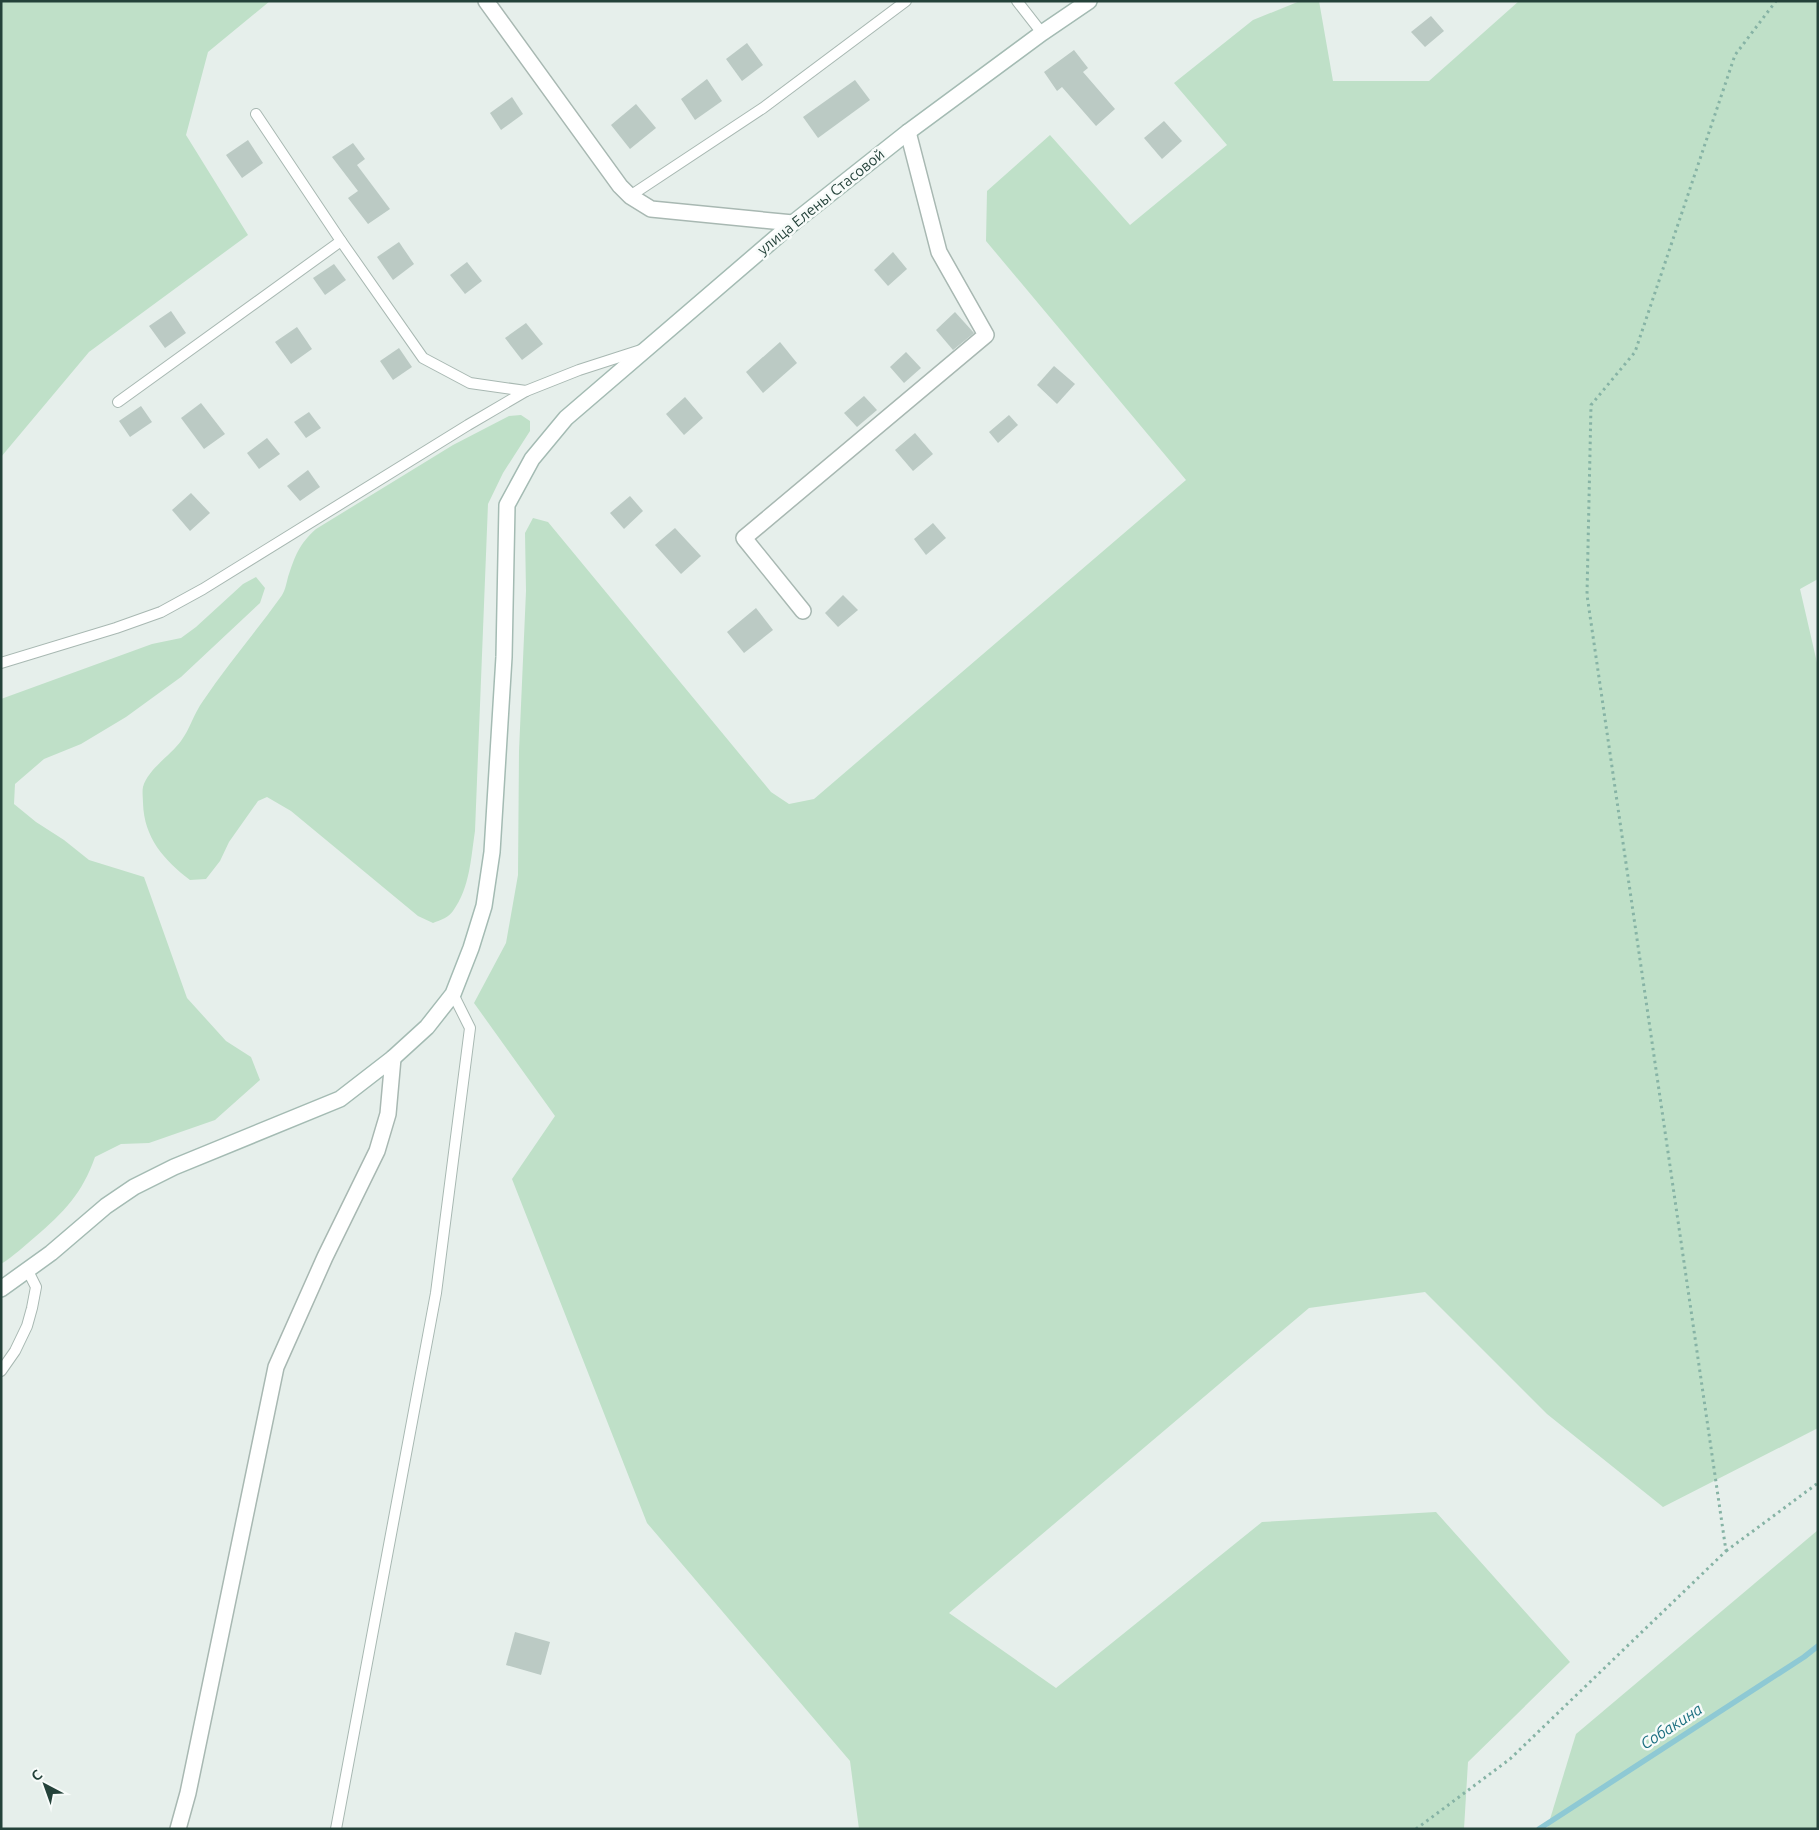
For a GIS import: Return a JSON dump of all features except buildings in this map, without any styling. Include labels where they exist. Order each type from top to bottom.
[{"type":"street","points":[[486,1],[620,186],[630,196],[651,209],[793,223]]},
{"type":"street","name":"улица Елены Стасовой","points":[[1,1289],[51,1254],[106,1206],[134,1186],[174,1167],[340,1099],[393,1058],[427,1027],[453,994],[471,948],[484,906],[492,852],[504,657],[507,505],[532,459],[566,418],[644,349],[793,223],[908,132],[1042,33],[1089,1]]},
{"type":"street","points":[[803,610],[744,538],[986,335],[939,252],[908,132]]},
{"type":"street","points":[[178,1829],[188,1793],[276,1367],[325,1257],[377,1151],[388,1114],[393,1058]]},
{"type":"lane","points":[[630,196],[763,108],[906,1]]},
{"type":"lane","points":[[1017,1],[1042,33]]},
{"type":"lane","points":[[256,114],[341,241],[423,358],[470,383],[526,391]]},
{"type":"lane","points":[[118,402],[341,241]]},
{"type":"lane","points":[[1,663],[116,628],[160,612],[203,589],[526,391],[580,370],[644,349]]},
{"type":"lane","points":[[336,1829],[436,1293],[470,1028],[453,994]]},
{"type":"lane","points":[[1,1371],[15,1350],[32,1308],[36,1287],[28,1271]]},
{"type":"path","points":[[1726,1550],[1587,596],[1591,405],[1635,352],[1735,55],[1776,1]]},
{"type":"path","points":[[1416,1829],[1510,1759],[1726,1550],[1818,1483]]},
{"type":"green space","points":[[1,1],[270,1],[208,52],[186,135],[248,235],[89,352],[1,457]]},
{"type":"green space","points":[[1300,1],[1319,1],[1333,81],[1429,81],[1519,1],[1818,1],[1818,579],[1800,589],[1818,667],[1818,1428],[1663,1507],[1547,1414],[1425,1292],[1309,1308],[949,1613],[1056,1688],[1262,1522],[1436,1512],[1570,1662],[1468,1762],[1464,1829],[859,1829],[850,1761],[647,1523],[512,1179],[555,1116],[474,1003],[506,943],[518,875],[519,751],[526,591],[525,533],[533,518],[548,522],[771,792],[789,804],[814,799],[1186,480],[986,241],[987,191],[1050,135],[1130,225],[1227,145],[1174,83],[1253,20]]},
{"type":"green space","points":[[521,415],[530,421],[530,431],[503,473],[488,504],[475,831],[466,882],[459,902],[453,911],[447,917],[433,923],[418,916],[291,811],[267,797],[258,801],[229,842],[220,861],[206,879],[190,880],[164,856],[151,837],[144,816],[143,787],[150,774],[181,741],[212,688],[282,596],[293,563],[302,545],[316,529],[453,445],[509,416]]},
{"type":"green space","points":[[256,577],[265,588],[260,603],[181,677],[126,717],[81,744],[44,759],[15,784],[14,804],[89,860],[144,877],[187,998],[226,1041],[251,1057],[260,1080],[215,1120],[149,1143],[121,1144],[95,1157],[84,1182],[71,1202],[35,1237],[1,1264],[1,699],[152,644],[181,638],[196,627],[243,584]]},
{"type":"green space","points":[[1818,1530],[1818,1829],[1547,1829],[1576,1734]]},
{"type":"waterway","name":"Собакина","points":[[1539,1829],[1804,1657],[1818,1646]]}]
